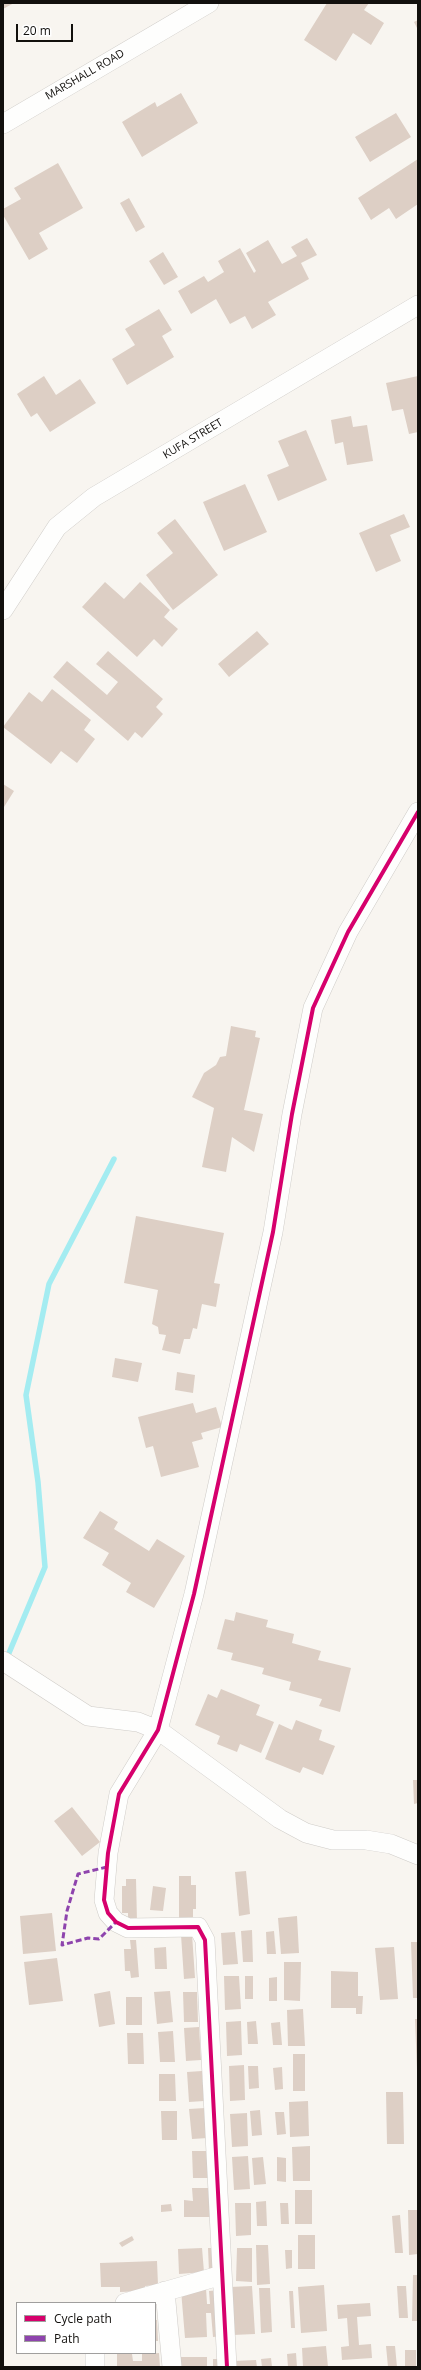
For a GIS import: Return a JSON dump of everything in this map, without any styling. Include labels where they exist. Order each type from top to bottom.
[{"type":"street","name":"MARSHALL ROAD","points":[[3,124],[209,3]]},
{"type":"street","name":"KUFA STREET","points":[[3,610],[57,527],[94,497],[418,305]]},
{"type":"street","points":[[227,2367],[205,1940],[198,1927],[128,1928],[116,1922],[108,1913],[104,1900],[111,1828],[119,1794],[158,1730],[194,1594],[272,1232],[292,1114],[313,1008],[348,932],[418,812]]},
{"type":"street","points":[[3,1661],[88,1716],[138,1722],[158,1730],[280,1819],[306,1833],[333,1840],[366,1840],[391,1844],[418,1855]]},
{"type":"street","points":[[128,2302],[222,2275]]},
{"type":"street","points":[[166,2291],[172,2367]]},
{"type":"street","points":[[95,2354],[95,2367]]},
{"type":"building","points":[[3,3],[14,3],[3,9]]},
{"type":"building","points":[[327,3],[369,3],[364,10],[384,23],[371,45],[353,33],[336,61],[304,40]]},
{"type":"building","points":[[418,20],[418,30],[414,22]]},
{"type":"building","points":[[181,93],[198,123],[142,157],[122,122],[155,102],[157,107]]},
{"type":"building","points":[[396,113],[411,137],[370,162],[355,137]]},
{"type":"building","points":[[418,159],[418,204],[396,219],[389,208],[371,220],[358,198]]},
{"type":"building","points":[[58,163],[83,208],[39,233],[48,249],[29,260],[3,215],[3,209],[21,199],[14,188]]},
{"type":"building","points":[[129,198],[145,227],[136,232],[120,203]]},
{"type":"building","points":[[307,238],[317,255],[301,263],[309,279],[268,302],[276,315],[252,329],[245,316],[230,324],[216,299],[191,314],[178,291],[204,276],[208,282],[224,272],[218,261],[240,248],[254,273],[256,271],[246,253],[268,240],[282,264],[297,256],[291,247]]},
{"type":"building","points":[[163,252],[178,277],[164,285],[149,261]]},
{"type":"building","points":[[159,309],[172,330],[162,336],[174,357],[127,385],[112,359],[135,345],[125,329]]},
{"type":"building","points":[[44,376],[56,395],[80,379],[96,403],[50,432],[37,413],[31,417],[17,394]]},
{"type":"building","points":[[418,376],[418,432],[409,434],[403,409],[392,411],[386,383]]},
{"type":"building","points":[[351,416],[353,427],[367,425],[373,461],[347,465],[343,442],[335,444],[331,420]]},
{"type":"building","points":[[306,430],[327,480],[278,501],[267,475],[289,466],[278,441]]},
{"type":"building","points":[[245,484],[267,532],[224,551],[203,502]]},
{"type":"building","points":[[404,514],[410,527],[390,535],[401,561],[376,572],[359,533]]},
{"type":"building","points":[[175,519],[218,575],[173,610],[146,575],[173,553],[157,533]]},
{"type":"building","points":[[105,582],[124,599],[140,582],[170,610],[164,617],[178,629],[162,647],[154,639],[137,657],[82,607]]},
{"type":"building","points":[[257,631],[269,644],[229,677],[218,664]]},
{"type":"building","points":[[108,651],[163,699],[156,707],[163,714],[142,738],[135,732],[128,741],[53,677],[67,661],[107,695],[118,682],[96,664]]},
{"type":"building","points":[[52,689],[91,720],[84,730],[95,739],[77,763],[61,751],[51,764],[3,727],[29,692],[42,702]]},
{"type":"building","points":[[3,784],[14,791],[4,807],[3,806]]},
{"type":"building","points":[[231,1026],[256,1031],[255,1037],[260,1038],[244,1110],[263,1114],[254,1152],[232,1137],[226,1172],[202,1167],[214,1108],[192,1097],[204,1073],[216,1065],[220,1057],[226,1056]]},
{"type":"building","points":[[136,1216],[224,1233],[214,1283],[220,1284],[216,1307],[202,1304],[197,1329],[193,1328],[190,1339],[184,1339],[180,1354],[162,1350],[166,1335],[159,1334],[158,1327],[152,1324],[158,1290],[124,1283]]},
{"type":"building","points":[[115,1358],[142,1363],[138,1382],[112,1377]]},
{"type":"building","points":[[177,1372],[195,1375],[193,1393],[175,1390]]},
{"type":"building","points":[[193,1403],[196,1413],[216,1407],[222,1427],[201,1433],[203,1439],[192,1442],[199,1467],[161,1477],[153,1446],[146,1448],[138,1417]]},
{"type":"building","points":[[100,1511],[118,1522],[114,1529],[149,1551],[157,1539],[185,1556],[154,1608],[126,1592],[131,1583],[102,1565],[109,1553],[83,1538]]},
{"type":"building","points":[[236,1612],[268,1620],[266,1627],[294,1634],[292,1643],[321,1651],[318,1660],[351,1668],[340,1712],[319,1706],[322,1699],[289,1690],[291,1682],[262,1674],[264,1668],[231,1660],[233,1653],[217,1649],[225,1619],[234,1621]]},
{"type":"building","points":[[221,1689],[260,1705],[256,1715],[274,1722],[261,1753],[240,1744],[237,1752],[217,1744],[220,1736],[195,1725],[208,1694],[217,1698]]},
{"type":"building","points":[[296,1720],[322,1730],[319,1740],[335,1746],[323,1775],[303,1767],[300,1773],[265,1759],[279,1724],[292,1730]]},
{"type":"building","points":[[413,1780],[418,1780],[418,1803],[414,1804]]},
{"type":"building","points":[[72,1807],[100,1842],[82,1856],[54,1821]]},
{"type":"building","points":[[246,1871],[250,1914],[239,1916],[235,1872]]},
{"type":"building","points":[[179,1876],[191,1876],[191,1885],[196,1885],[196,1909],[193,1909],[193,1918],[179,1918]]},
{"type":"building","points":[[126,1879],[136,1879],[137,1922],[128,1923],[128,1913],[122,1913],[122,1886],[126,1886]]},
{"type":"building","points":[[153,1886],[166,1888],[163,1911],[150,1910]]},
{"type":"building","points":[[52,1913],[56,1951],[23,1954],[20,1916]]},
{"type":"building","points":[[297,1916],[299,1953],[281,1954],[278,1918]]},
{"type":"building","points":[[252,1930],[253,1962],[243,1962],[241,1931]]},
{"type":"building","points":[[274,1931],[276,1954],[267,1954],[266,1932]]},
{"type":"building","points":[[235,1932],[238,1964],[223,1965],[221,1933]]},
{"type":"building","points":[[192,1934],[195,1978],[184,1979],[181,1935]]},
{"type":"building","points":[[130,1940],[136,1940],[139,1977],[131,1978],[130,1971],[125,1971],[124,1949],[131,1949]]},
{"type":"building","points":[[411,1942],[418,1942],[418,1998],[413,1998]]},
{"type":"building","points":[[166,1947],[167,1969],[155,1969],[154,1948]]},
{"type":"building","points":[[394,1947],[398,1999],[380,2000],[375,1948]]},
{"type":"building","points":[[57,1958],[63,2001],[29,2005],[24,1962]]},
{"type":"building","points":[[284,1962],[301,1962],[300,2001],[284,2000]]},
{"type":"building","points":[[331,1971],[358,1972],[358,1996],[363,1996],[362,2014],[356,2014],[356,2008],[331,2008]]},
{"type":"building","points":[[224,1976],[239,1976],[241,2009],[225,2010]]},
{"type":"building","points":[[245,1976],[253,1976],[253,1999],[245,1999]]},
{"type":"building","points":[[277,1977],[277,2001],[269,2001],[269,1978]]},
{"type":"building","points":[[110,1991],[115,2024],[99,2027],[94,1994]]},
{"type":"building","points":[[170,1991],[173,2022],[157,2024],[154,1992]]},
{"type":"building","points":[[183,1992],[197,1992],[198,2022],[184,2022]]},
{"type":"building","points":[[126,1997],[142,1997],[142,2025],[126,2025]]},
{"type":"building","points":[[303,2009],[305,2046],[288,2046],[287,2010]]},
{"type":"building","points":[[415,2019],[418,2019],[418,2070],[417,2070]]},
{"type":"building","points":[[241,2021],[242,2055],[227,2056],[226,2022]]},
{"type":"building","points":[[256,2021],[258,2044],[248,2044],[247,2022]]},
{"type":"building","points":[[280,2022],[282,2045],[273,2045],[271,2023]]},
{"type":"building","points":[[199,2027],[201,2060],[186,2061],[184,2028]]},
{"type":"building","points":[[173,2031],[175,2062],[160,2062],[158,2032]]},
{"type":"building","points":[[127,2033],[143,2033],[144,2064],[128,2064]]},
{"type":"building","points":[[293,2054],[305,2054],[305,2091],[293,2091]]},
{"type":"building","points":[[244,2065],[245,2100],[230,2101],[229,2066]]},
{"type":"building","points":[[248,2066],[258,2066],[259,2088],[249,2089]]},
{"type":"building","points":[[282,2067],[283,2089],[275,2090],[273,2068]]},
{"type":"building","points":[[202,2071],[204,2101],[189,2102],[187,2072]]},
{"type":"building","points":[[159,2074],[175,2074],[176,2101],[159,2101]]},
{"type":"building","points":[[386,2092],[403,2092],[404,2144],[387,2144]]},
{"type":"building","points":[[308,2101],[309,2136],[290,2137],[289,2102]]},
{"type":"building","points":[[205,2108],[208,2138],[192,2139],[189,2109]]},
{"type":"building","points":[[260,2110],[262,2135],[252,2136],[250,2111]]},
{"type":"building","points":[[161,2111],[177,2111],[177,2140],[162,2140]]},
{"type":"building","points":[[275,2112],[284,2112],[286,2134],[277,2135]]},
{"type":"building","points":[[247,2113],[248,2146],[232,2147],[230,2114]]},
{"type":"building","points":[[310,2146],[310,2181],[293,2181],[292,2147]]},
{"type":"building","points":[[192,2151],[208,2151],[209,2178],[193,2178]]},
{"type":"building","points":[[248,2156],[250,2189],[234,2190],[232,2157]]},
{"type":"building","points":[[263,2157],[266,2184],[254,2185],[252,2158]]},
{"type":"building","points":[[277,2157],[286,2158],[286,2182],[277,2181]]},
{"type":"building","points":[[192,2188],[210,2188],[210,2217],[184,2217],[184,2200],[193,2201]]},
{"type":"building","points":[[295,2190],[312,2190],[312,2224],[295,2224]]},
{"type":"building","points":[[266,2201],[267,2226],[257,2226],[256,2202]]},
{"type":"building","points":[[235,2203],[251,2203],[251,2235],[236,2236]]},
{"type":"building","points":[[280,2203],[288,2203],[289,2224],[281,2224]]},
{"type":"building","points":[[171,2204],[172,2211],[161,2212],[161,2205]]},
{"type":"building","points":[[408,2210],[418,2210],[418,2254],[409,2255]]},
{"type":"building","points":[[400,2215],[403,2253],[395,2253],[392,2216]]},
{"type":"building","points":[[298,2235],[315,2235],[315,2269],[298,2269]]},
{"type":"building","points":[[132,2236],[134,2240],[122,2247],[119,2243]]},
{"type":"building","points":[[256,2245],[268,2245],[270,2284],[257,2285]]},
{"type":"building","points":[[202,2248],[204,2272],[179,2274],[178,2249]]},
{"type":"building","points":[[208,2248],[217,2248],[217,2271],[209,2272]]},
{"type":"building","points":[[237,2248],[252,2248],[252,2282],[236,2281]]},
{"type":"building","points":[[285,2250],[292,2250],[292,2268],[286,2269]]},
{"type":"building","points":[[157,2261],[158,2285],[145,2286],[145,2291],[120,2292],[120,2287],[101,2287],[100,2263]]},
{"type":"building","points":[[413,2275],[418,2275],[418,2321],[412,2321]]},
{"type":"building","points":[[324,2285],[327,2331],[301,2333],[298,2287]]},
{"type":"building","points":[[252,2286],[255,2334],[233,2335],[230,2287]]},
{"type":"building","points":[[397,2286],[406,2286],[408,2318],[399,2318]]},
{"type":"building","points":[[206,2288],[207,2304],[210,2304],[209,2291],[220,2290],[223,2336],[213,2337],[211,2313],[206,2313],[207,2337],[185,2338],[181,2290]]},
{"type":"building","points":[[259,2288],[270,2288],[272,2332],[261,2333]]},
{"type":"building","points":[[289,2291],[293,2291],[295,2328],[291,2328]]},
{"type":"building","points":[[370,2303],[371,2316],[357,2317],[359,2345],[371,2344],[372,2358],[342,2360],[341,2347],[349,2346],[347,2318],[338,2319],[337,2305]]},
{"type":"building","points":[[156,2320],[157,2320],[158,2341],[156,2341]]},
{"type":"building","points":[[326,2346],[328,2367],[303,2367],[302,2348]]},
{"type":"building","points":[[386,2346],[395,2346],[397,2367],[388,2367]]},
{"type":"building","points":[[405,2350],[416,2350],[416,2367],[405,2367]]},
{"type":"building","points":[[159,2353],[160,2367],[117,2367],[117,2354],[132,2354],[133,2361],[142,2361],[142,2354]]},
{"type":"building","points":[[296,2353],[297,2367],[288,2367],[287,2354]]},
{"type":"building","points":[[175,2357],[207,2357],[207,2367],[175,2367]]},
{"type":"building","points":[[271,2358],[272,2367],[262,2367],[261,2359]]},
{"type":"building","points":[[213,2359],[224,2359],[224,2367],[213,2367]]},
{"type":"building","points":[[256,2360],[257,2367],[235,2367],[234,2361]]},
{"type":"waterway","points":[[9,1653],[45,1567],[38,1482],[26,1395],[49,1284],[114,1159]]},
{"type":"marked path","points":[[107,1867],[78,1874],[67,1911],[62,1945],[88,1938],[99,1939],[116,1922]]},
{"type":"cycle path","points":[[227,2367],[205,1940],[198,1927],[128,1928],[116,1922],[108,1913],[104,1900],[108,1853],[119,1794],[158,1730],[194,1594],[273,1232],[292,1114],[313,1008],[348,932],[418,812]]}]
